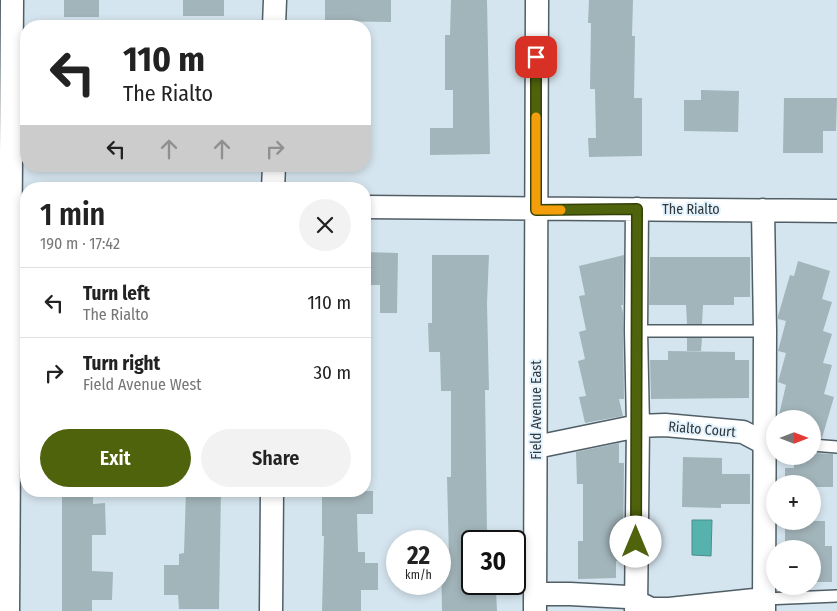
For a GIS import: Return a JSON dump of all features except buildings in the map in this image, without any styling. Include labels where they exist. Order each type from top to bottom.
[{"type":"street","points":[[8,611],[12,0]]},
{"type":"street","points":[[274,20],[275,0]]},
{"type":"street","name":"Field Avenue East","points":[[535,602],[537,0]]},
{"type":"street","name":"The Rialto","points":[[371,207],[536,210],[837,211]]},
{"type":"street","points":[[636,606],[638,426],[636,331],[637,209]]},
{"type":"street","points":[[763,210],[769,410]]},
{"type":"street","name":"Rialto Court","points":[[536,447],[638,426],[665,425],[743,432],[766,441]]},
{"type":"street","points":[[535,602],[570,594],[627,597],[636,606],[651,609],[764,605],[769,465]]},
{"type":"street","points":[[271,611],[272,497]]},
{"type":"lane","points":[[636,331],[765,331]]},
{"type":"lane","points":[[821,446],[837,447]]},
{"type":"lane","points":[[764,605],[837,596]]},
{"type":"shaded area","points":[[692,520],[712,520],[711,556],[692,555]]},
{"type":"slow traffic","points":[[536,117],[536,210],[561,210]]},
{"type":"route","points":[[536,57],[536,210],[637,209],[636,331],[638,426],[636,542]]}]
